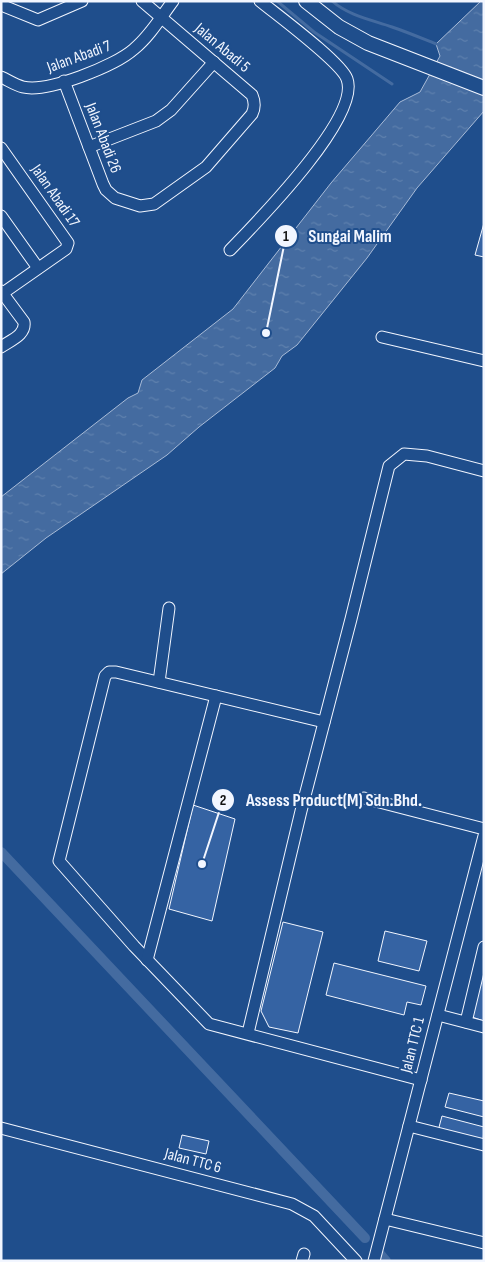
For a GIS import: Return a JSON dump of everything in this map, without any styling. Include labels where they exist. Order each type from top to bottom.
[{"type":"main road","points":[[312,4],[352,35],[484,88]]},
{"type":"street","points":[[1,5],[38,20],[82,1]]},
{"type":"street","name":"Jalan Abadi 5","points":[[142,1],[252,95],[254,103]]},
{"type":"street","name":"Jalan Abadi 7","points":[[1,77],[22,86],[47,86],[101,68],[126,56],[146,38],[174,1]]},
{"type":"street","points":[[230,250],[272,207],[322,144],[346,103],[348,90],[348,80],[342,70],[260,1]]},
{"type":"street","points":[[89,147],[156,121],[171,110],[214,62]]},
{"type":"street","name":"Jalan Abadi 26","points":[[64,81],[103,184],[110,195],[115,198],[140,206],[154,204],[206,167],[252,114],[254,103]]},
{"type":"street","name":"Jalan Abadi 17","points":[[1,148],[68,243],[66,249],[2,292]]},
{"type":"street","points":[[1,216],[38,268]]},
{"type":"street","points":[[1,347],[23,330],[24,322],[2,292]]},
{"type":"street","points":[[382,337],[484,361]]},
{"type":"street","points":[[248,1033],[299,820],[389,466],[404,454],[427,456],[484,471]]},
{"type":"street","points":[[159,682],[169,608]]},
{"type":"street","points":[[324,722],[159,682],[109,672],[105,676],[59,861],[147,960],[209,1024],[421,1080]]},
{"type":"street","points":[[147,960],[216,696]]},
{"type":"street","points":[[364,798],[484,829]]},
{"type":"street","name":"Jalan TTC 1","points":[[374,1261],[484,836]]},
{"type":"street","points":[[466,1022],[484,947]]},
{"type":"street","points":[[438,1015],[484,1028]]},
{"type":"street","points":[[409,1126],[484,1145]]},
{"type":"street","name":"Jalan TTC 6","points":[[1,1128],[292,1204],[314,1216],[356,1261]]},
{"type":"street","points":[[385,1219],[484,1243]]},
{"type":"water","points":[[481,1],[484,1],[484,111],[417,188],[367,258],[297,345],[282,356],[275,368],[199,427],[167,455],[46,538],[1,574],[1,497],[128,398],[138,393],[142,380],[233,309],[331,183],[400,102],[420,92],[440,56],[436,44]]},
{"type":"building","points":[[484,223],[484,257],[475,255]]},
{"type":"building","points":[[193,805],[235,819],[212,921],[169,909]]},
{"type":"building","points":[[283,922],[323,932],[298,1033],[269,1027],[261,1011]]},
{"type":"building","points":[[385,931],[427,941],[419,971],[378,961]]},
{"type":"building","points":[[484,961],[484,1021],[469,1016]]},
{"type":"building","points":[[334,963],[426,986],[421,1005],[407,1002],[404,1015],[326,995]]},
{"type":"building","points":[[449,1093],[484,1101],[484,1117],[445,1107]]},
{"type":"building","points":[[442,1116],[484,1127],[483,1142],[438,1131]]},
{"type":"building","points":[[182,1135],[209,1141],[206,1154],[179,1148]]},
{"type":"waterway","points":[[277,1],[314,32],[392,84]]},
{"type":"waterway","points":[[332,1],[353,14],[436,44]]},
{"type":"waterway","points":[[1,852],[365,1238]]},
{"type":"waterway","points":[[380,1254],[386,1261]]},
{"type":"place","name":"Sungai Malim","points":[[266,333]]},
{"type":"place","name":"Assess Product(M) Sdn.Bhd.","points":[[202,864]]}]
